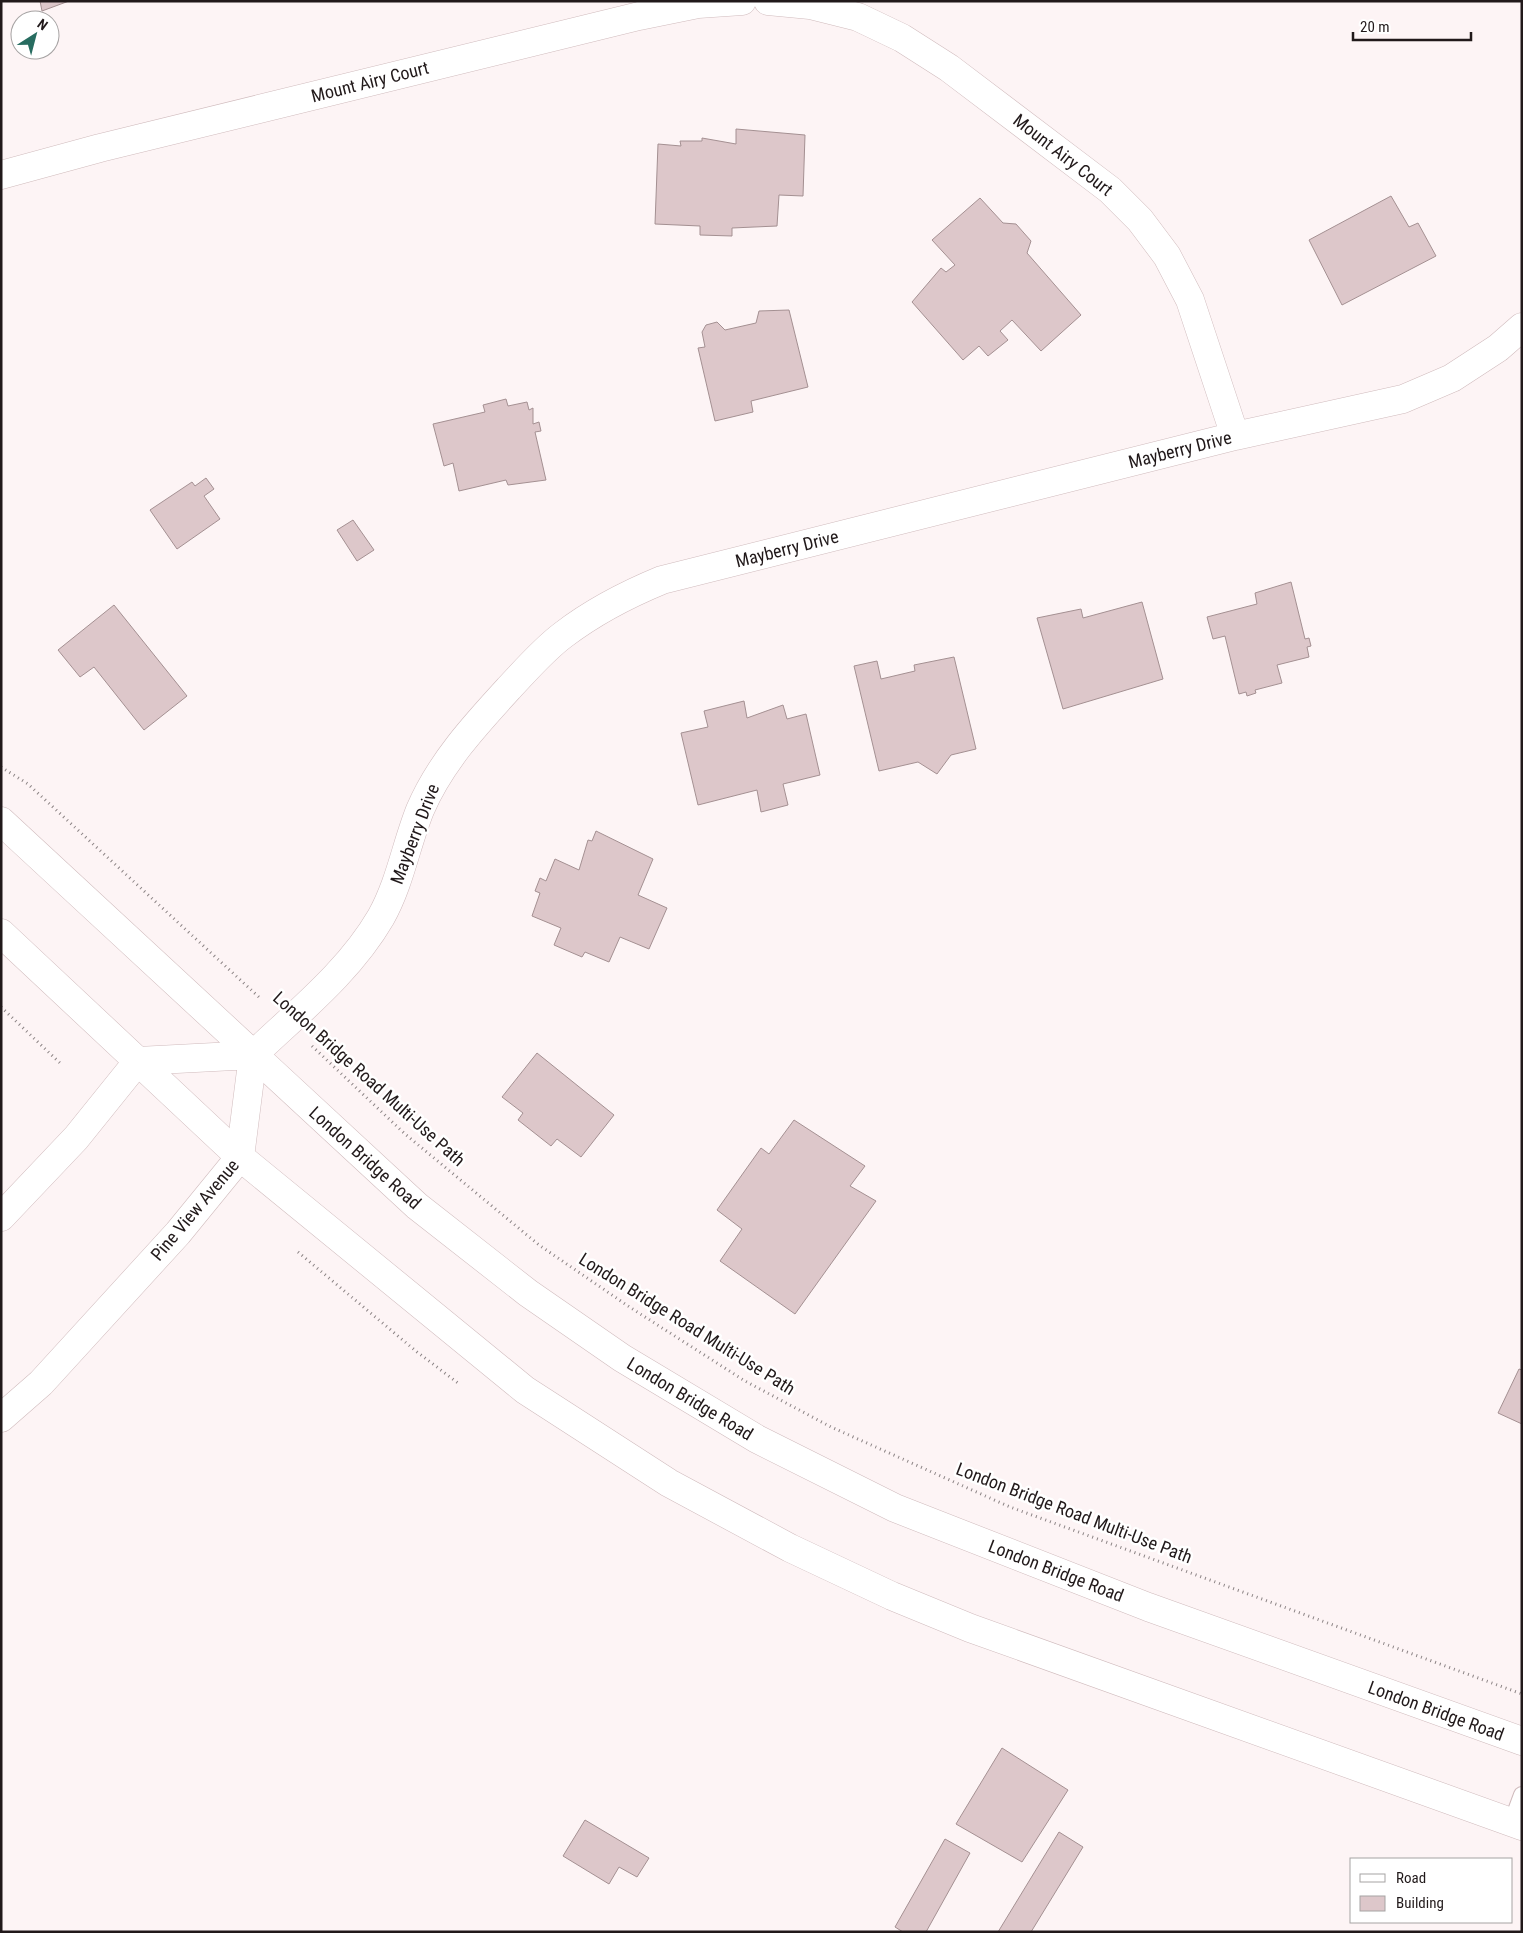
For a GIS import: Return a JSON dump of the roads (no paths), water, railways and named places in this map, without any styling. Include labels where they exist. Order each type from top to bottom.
[{"type":"street","name":"Mount Airy Court","points":[[1,175],[100,148],[630,18],[698,4],[742,1]]},
{"type":"street","name":"Mount Airy Court","points":[[768,1],[810,5],[858,17],[902,38],[949,68],[1110,190],[1140,220],[1167,256],[1190,300],[1235,436]]},
{"type":"street","name":"Mayberry Drive","points":[[252,1055],[329,985],[357,951],[381,917],[396,886],[420,810],[437,776],[459,744],[528,668],[562,636],[632,592],[662,580],[1235,436],[1404,399],[1452,378],[1498,348],[1522,327]]},
{"type":"street","name":"London Bridge Road","points":[[1,821],[417,1206],[528,1293],[622,1358],[757,1439],[895,1508],[1156,1610],[1522,1742]]},
{"type":"street","points":[[1,932],[240,1157],[525,1390],[669,1483],[790,1548],[892,1596],[970,1628],[1517,1824]]},
{"type":"street","points":[[1,1217],[76,1138],[138,1061],[252,1055]]},
{"type":"street","name":"Pine View Avenue","points":[[1,1418],[41,1383],[178,1233],[240,1157],[252,1055]]},
{"type":"lane","points":[[1517,1824],[1522,1795]]}]
